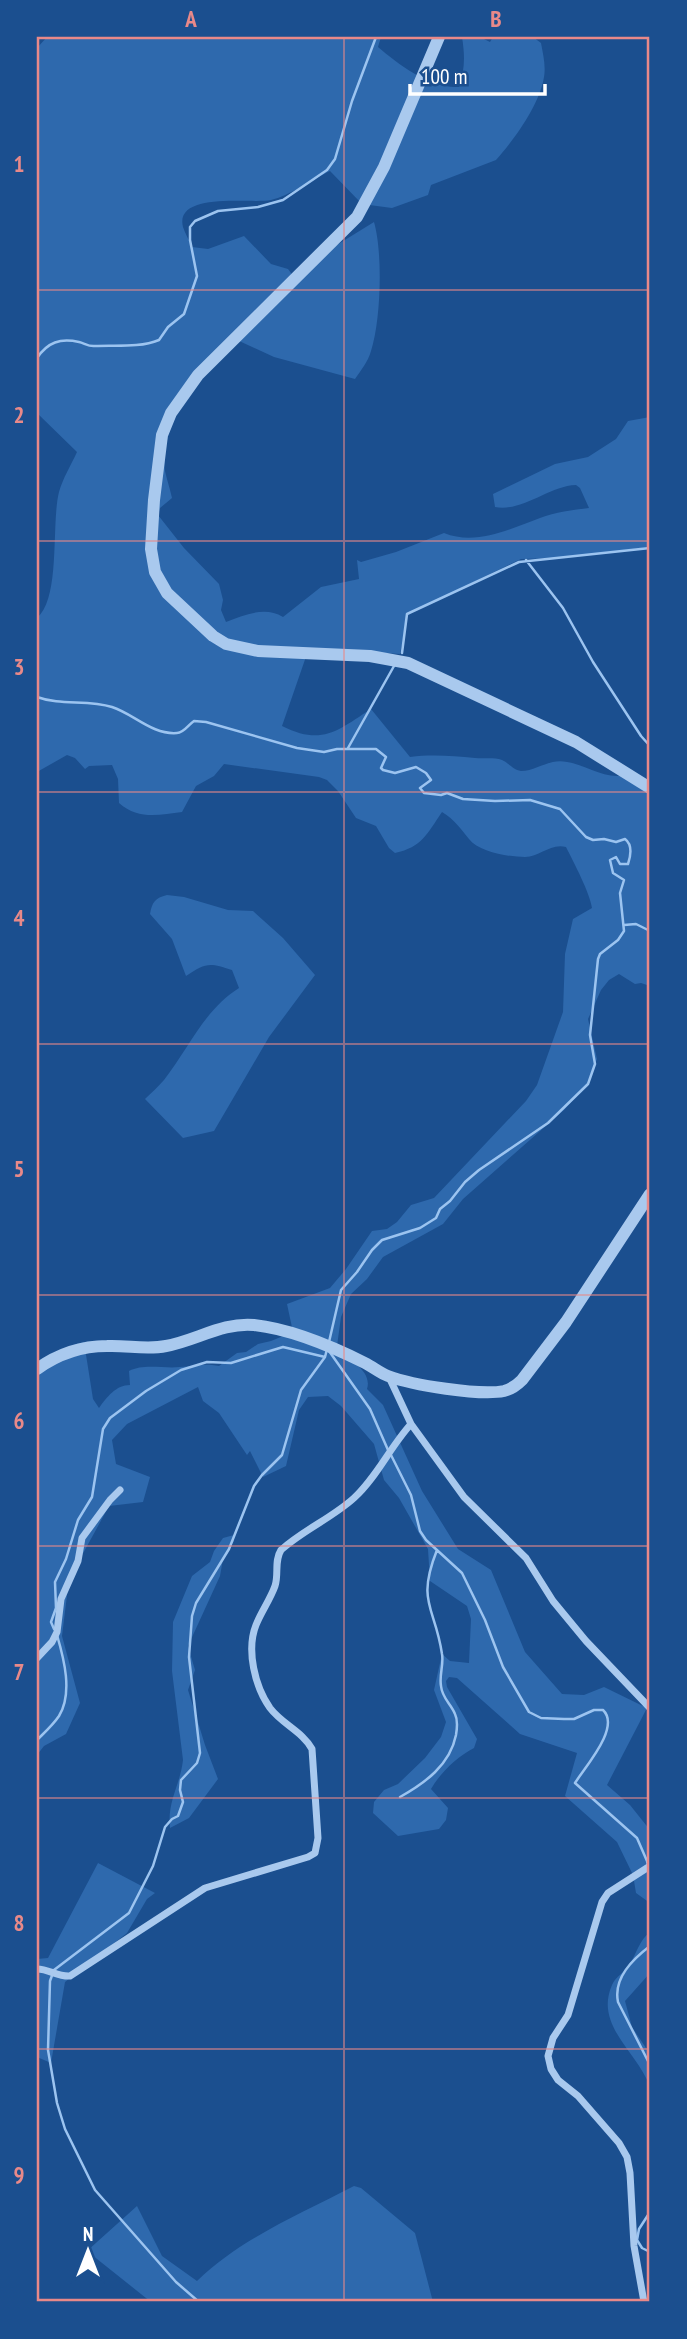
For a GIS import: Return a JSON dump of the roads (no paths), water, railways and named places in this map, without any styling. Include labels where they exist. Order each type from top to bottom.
[{"type":"street","points":[[439,37],[384,167],[357,217],[198,375],[171,412],[162,435],[154,500],[151,550],[155,572],[167,593],[213,636],[226,644],[258,651],[370,656],[408,663],[576,743],[650,788]]},
{"type":"street","points":[[37,1369],[74,1350],[106,1346],[162,1347],[251,1325],[285,1332],[327,1347],[389,1376],[469,1392],[514,1388],[566,1322],[650,1194]]},
{"type":"street","points":[[389,1376],[411,1423],[464,1497],[526,1558],[553,1601],[586,1641],[650,1708]]},
{"type":"street","points":[[37,1969],[71,1976],[205,1888],[315,1853],[317,1838],[312,1749],[307,1741],[275,1714],[261,1693],[255,1677],[253,1633],[274,1588],[277,1558],[281,1550],[354,1498],[411,1423]]},
{"type":"street","points":[[37,1658],[52,1642],[57,1632],[61,1599],[78,1561],[82,1538],[120,1490]]},
{"type":"street","points":[[644,2302],[634,2246],[627,2157],[619,2143],[578,2096],[558,2080],[551,2069],[548,2056],[553,2038],[568,2015],[602,1902],[608,1893],[650,1866]]},
{"type":"waterway","points":[[37,358],[50,345],[60,341],[93,346],[136,345],[159,340],[168,327],[184,314],[197,276],[190,227],[195,221],[218,211],[258,207],[283,200],[327,170],[335,159],[352,101],[376,37]]},
{"type":"waterway","points":[[402,653],[407,614],[519,562],[650,548]]},
{"type":"waterway","points":[[526,560],[563,608],[593,662],[650,746]]},
{"type":"waterway","points":[[348,748],[394,666]]},
{"type":"waterway","points":[[37,697],[112,707],[168,733],[182,732],[194,721],[297,748],[324,752],[337,749],[376,749],[386,757],[381,768],[383,770],[395,773],[416,767],[426,773],[431,780],[420,788],[424,793],[447,793],[463,799],[530,800],[560,809],[586,837],[616,842],[625,839],[629,844],[628,864],[620,864],[616,857],[610,860],[613,873],[624,880],[620,893],[624,931],[598,959],[590,1035],[595,1064],[588,1084],[548,1123],[465,1182],[440,1209],[436,1218],[420,1228],[382,1240],[341,1290],[329,1342]]},
{"type":"waterway","points":[[624,925],[636,924],[650,931]]},
{"type":"waterway","points":[[54,1629],[51,1622],[56,1608],[55,1582],[66,1559],[78,1520],[92,1497],[103,1429],[110,1418],[146,1391],[181,1370],[207,1362],[231,1363],[283,1347],[325,1357]]},
{"type":"waterway","points":[[199,2302],[176,2282],[95,2190],[65,2129],[57,2103],[48,2050],[50,1981],[54,1970],[129,1913],[153,1866],[165,1827],[178,1816],[183,1802],[181,1780],[197,1763],[200,1753],[189,1657],[192,1616],[196,1603],[229,1549],[254,1486],[282,1455],[301,1390],[325,1357],[327,1349]]},
{"type":"waterway","points":[[329,1351],[370,1409],[388,1450]]},
{"type":"waterway","points":[[391,1455],[411,1495],[420,1531],[426,1540],[462,1573],[485,1620],[503,1667],[529,1712],[541,1718],[574,1719],[594,1710],[603,1710],[608,1726],[605,1736],[575,1783],[637,1838],[650,1875]]},
{"type":"waterway","points":[[400,1797],[435,1772],[453,1746],[456,1733],[456,1716],[442,1690],[442,1654],[429,1604],[428,1582],[437,1550]]},
{"type":"waterway","points":[[37,1740],[59,1716],[66,1697],[64,1665],[57,1635]]},
{"type":"waterway","points":[[650,1946],[621,1977],[617,1993],[618,2002],[650,2065]]},
{"type":"waterway","points":[[650,2155],[650,2162]]},
{"type":"waterway","points":[[650,2212],[639,2229],[637,2240],[642,2248],[650,2252]]}]
